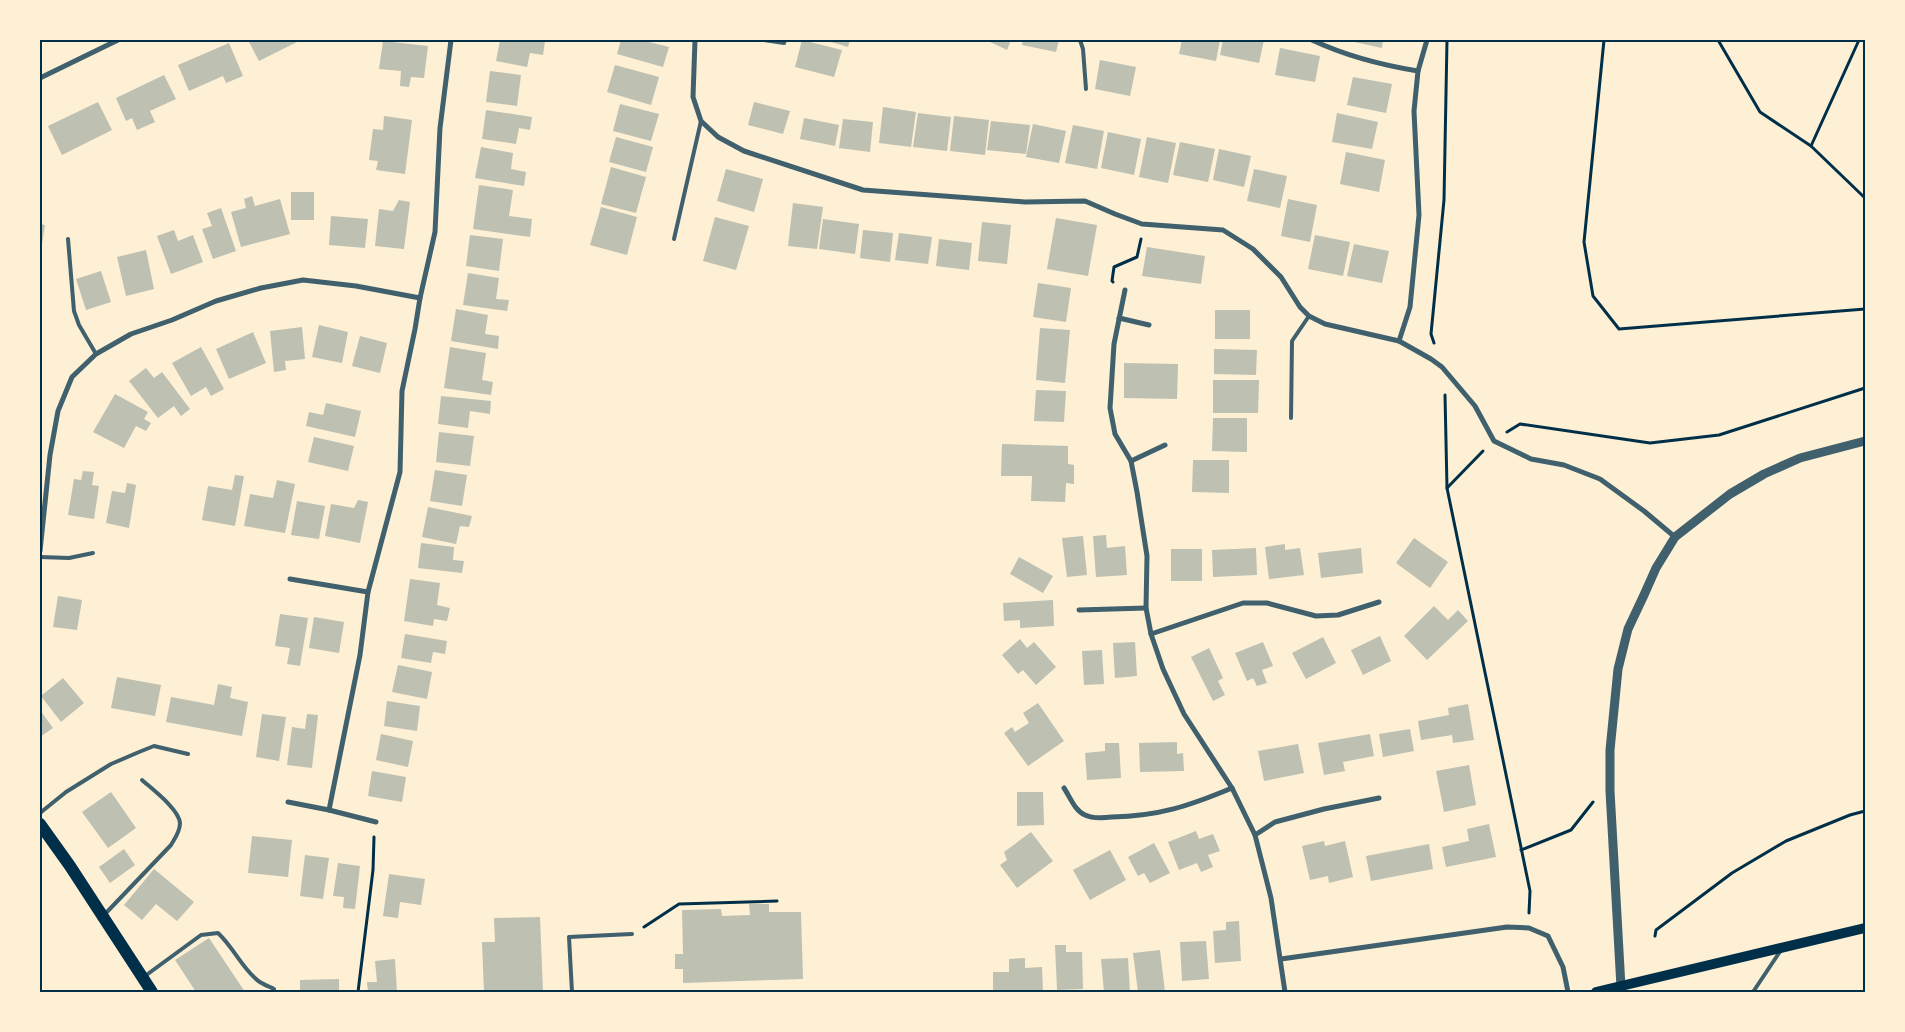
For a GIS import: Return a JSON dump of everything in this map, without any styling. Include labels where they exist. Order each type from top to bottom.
[{"type":"main road","points":[[40,824],[66,860],[152,992]]},
{"type":"main road","points":[[1596,992],[1865,928]]},
{"type":"street","points":[[40,78],[118,40]]},
{"type":"street","points":[[329,810],[360,655],[368,592],[400,472],[402,391],[435,232],[440,128],[452,40]]},
{"type":"street","points":[[695,40],[693,97],[701,121],[718,137],[744,151],[863,190],[1024,202],[1085,201],[1142,224],[1222,230],[1253,249],[1267,262],[1281,276],[1300,307],[1309,316],[1326,324],[1399,341],[1442,367],[1475,406],[1494,441],[1531,459],[1564,465],[1600,479],[1644,511],[1675,537]]},
{"type":"street","points":[[1312,40],[1334,50],[1379,64],[1418,71]]},
{"type":"street","points":[[1399,341],[1410,307],[1419,215],[1414,111],[1418,71],[1426,40]]},
{"type":"street","points":[[40,551],[50,455],[58,411],[72,377],[96,354],[131,334],[216,302],[261,288],[303,280],[356,286],[420,298]]},
{"type":"street","points":[[1124,290],[1114,344],[1110,408],[1115,434],[1131,461],[1148,556],[1146,608],[1151,634],[1163,669],[1184,714],[1232,788],[1255,834],[1271,898],[1285,992]]},
{"type":"street","points":[[1119,318],[1149,325]]},
{"type":"street","points":[[1621,987],[1610,784],[1613,713],[1618,669],[1628,629],[1656,568],[1675,537],[1730,494],[1764,474],[1800,458],[1865,441]]},
{"type":"street","points":[[1131,461],[1165,445]]},
{"type":"street","points":[[290,579],[368,592]]},
{"type":"street","points":[[1151,634],[1243,603],[1267,603],[1316,616],[1338,615],[1379,602]]},
{"type":"street","points":[[1079,610],[1146,608]]},
{"type":"street","points":[[1064,788],[1074,804],[1085,815],[1099,818],[1142,817],[1187,806],[1232,788]]},
{"type":"street","points":[[1255,834],[1275,822],[1324,809],[1379,798]]},
{"type":"street","points":[[288,802],[376,822]]},
{"type":"street","points":[[1281,959],[1507,927],[1529,928],[1548,936],[1563,966],[1568,992]]},
{"type":"lane","points":[[764,40],[784,43],[786,40]]},
{"type":"lane","points":[[1080,40],[1083,49],[1086,89]]},
{"type":"lane","points":[[674,239],[701,121]]},
{"type":"lane","points":[[68,239],[74,311],[79,325],[96,354]]},
{"type":"lane","points":[[1291,418],[1292,341],[1309,316]]},
{"type":"lane","points":[[40,557],[69,558],[93,554]]},
{"type":"lane","points":[[40,813],[66,792],[111,764],[154,746],[188,754]]},
{"type":"lane","points":[[102,917],[171,845],[178,834],[180,823],[177,813],[142,780]]},
{"type":"lane","points":[[142,978],[201,935],[218,933],[226,940],[258,981],[274,989]]},
{"type":"lane","points":[[572,992],[569,937],[632,934]]},
{"type":"lane","points":[[1753,992],[1782,948]]},
{"type":"path","points":[[1447,40],[1444,200],[1431,334],[1442,367],[1445,394],[1447,488],[1530,891],[1529,928]]},
{"type":"path","points":[[1604,40],[1584,242],[1594,296],[1619,329],[1865,309]]},
{"type":"path","points":[[1718,40],[1760,112],[1811,146],[1865,198]]},
{"type":"path","points":[[1811,146],[1859,40]]},
{"type":"path","points":[[1124,290],[1112,281],[1114,267],[1137,257],[1141,244],[1142,224]]},
{"type":"path","points":[[1447,488],[1494,441],[1520,424],[1650,444],[1719,435],[1865,388]]},
{"type":"path","points":[[1521,850],[1571,830],[1586,808],[1610,784]]},
{"type":"path","points":[[1655,936],[1656,930],[1732,873],[1786,841],[1850,814],[1865,811]]},
{"type":"path","points":[[358,992],[373,870],[376,822]]},
{"type":"path","points":[[632,934],[679,904],[777,901]]},
{"type":"building","points":[[248,40],[301,40],[259,61]]},
{"type":"building","points":[[500,40],[545,41],[543,55],[530,53],[527,67],[496,61]]},
{"type":"building","points":[[621,40],[641,40],[669,47],[663,67],[617,54]]},
{"type":"building","points":[[802,40],[842,50],[834,77],[795,67]]},
{"type":"building","points":[[824,40],[850,40],[848,47]]},
{"type":"building","points":[[986,40],[1011,40],[1007,50]]},
{"type":"building","points":[[1023,40],[1059,40],[1056,52],[1022,45]]},
{"type":"building","points":[[1182,40],[1220,40],[1216,61],[1179,54]]},
{"type":"building","points":[[1223,40],[1264,40],[1259,63],[1220,55]]},
{"type":"building","points":[[1345,40],[1383,40],[1382,48]]},
{"type":"building","points":[[383,41],[428,46],[424,78],[411,77],[409,87],[400,86],[401,71],[379,69]]},
{"type":"building","points":[[229,43],[243,76],[226,83],[223,76],[189,91],[178,65]]},
{"type":"building","points":[[1280,48],[1320,56],[1315,82],[1275,75]]},
{"type":"building","points":[[1100,60],[1136,67],[1130,96],[1095,89]]},
{"type":"building","points":[[615,65],[659,77],[651,105],[607,92]]},
{"type":"building","points":[[490,71],[521,75],[517,106],[486,102]]},
{"type":"building","points":[[164,75],[176,99],[150,111],[155,122],[137,130],[132,118],[126,121],[116,98]]},
{"type":"building","points":[[1353,77],[1392,84],[1386,113],[1347,105]]},
{"type":"building","points":[[98,102],[112,130],[62,155],[48,126]]},
{"type":"building","points":[[754,102],[790,111],[783,134],[748,125]]},
{"type":"building","points":[[620,104],[659,114],[651,141],[613,131]]},
{"type":"building","points":[[883,107],[916,112],[911,147],[879,143]]},
{"type":"building","points":[[486,110],[532,117],[530,130],[519,128],[516,144],[482,139]]},
{"type":"building","points":[[918,113],[951,117],[947,151],[913,147]]},
{"type":"building","points":[[1337,113],[1378,122],[1372,149],[1332,142]]},
{"type":"building","points":[[384,116],[412,120],[405,174],[376,170],[378,161],[369,160],[373,129],[383,130]]},
{"type":"building","points":[[954,116],[989,120],[985,155],[950,151]]},
{"type":"building","points":[[804,118],[839,125],[835,146],[800,139]]},
{"type":"building","points":[[843,119],[873,122],[870,152],[839,148]]},
{"type":"building","points":[[991,121],[1030,125],[1026,154],[987,150]]},
{"type":"building","points":[[1033,124],[1066,131],[1059,163],[1026,157]]},
{"type":"building","points":[[1073,125],[1104,131],[1097,169],[1065,163]]},
{"type":"building","points":[[1108,132],[1141,139],[1134,175],[1101,168]]},
{"type":"building","points":[[616,137],[653,147],[646,172],[609,162]]},
{"type":"building","points":[[1147,137],[1176,143],[1168,183],[1139,177]]},
{"type":"building","points":[[1180,142],[1215,149],[1208,182],[1173,175]]},
{"type":"building","points":[[481,147],[513,153],[511,169],[526,172],[524,186],[475,178]]},
{"type":"building","points":[[1219,149],[1251,156],[1244,187],[1213,180]]},
{"type":"building","points":[[1346,152],[1385,160],[1379,192],[1340,184]]},
{"type":"building","points":[[611,167],[646,177],[636,213],[601,204]]},
{"type":"building","points":[[726,169],[763,179],[754,212],[717,201]]},
{"type":"building","points":[[1254,169],[1287,176],[1280,208],[1247,201]]},
{"type":"building","points":[[479,185],[513,190],[509,216],[532,219],[530,237],[473,229]]},
{"type":"building","points":[[291,192],[314,192],[314,220],[291,220]]},
{"type":"building","points":[[252,196],[255,206],[280,199],[290,234],[241,247],[231,212],[246,208],[244,199]]},
{"type":"building","points":[[1288,199],[1317,205],[1310,242],[1281,236]]},
{"type":"building","points":[[399,200],[410,202],[404,249],[375,246],[379,209],[393,211]]},
{"type":"building","points":[[793,203],[823,207],[817,249],[788,246]]},
{"type":"building","points":[[601,207],[637,217],[627,255],[590,245]]},
{"type":"building","points":[[221,208],[236,251],[213,259],[202,229],[212,226],[207,213]]},
{"type":"building","points":[[331,216],[368,219],[365,248],[329,245]]},
{"type":"building","points":[[715,217],[749,226],[736,270],[703,261]]},
{"type":"building","points":[[1056,218],[1097,225],[1088,276],[1047,269]]},
{"type":"building","points":[[823,219],[859,224],[855,254],[819,249]]},
{"type":"building","points":[[982,222],[1011,225],[1007,264],[978,261]]},
{"type":"building","points":[[40,224],[45,225],[41,250],[40,250]]},
{"type":"building","points":[[174,230],[178,241],[193,235],[203,262],[171,274],[157,236]]},
{"type":"building","points":[[863,230],[893,233],[890,262],[860,258]]},
{"type":"building","points":[[899,233],[932,237],[928,264],[895,260]]},
{"type":"building","points":[[470,235],[503,239],[499,271],[466,266]]},
{"type":"building","points":[[1315,235],[1350,242],[1343,276],[1308,269]]},
{"type":"building","points":[[939,239],[972,243],[969,270],[936,266]]},
{"type":"building","points":[[1354,244],[1389,251],[1382,283],[1347,276]]},
{"type":"building","points":[[1147,247],[1205,256],[1201,284],[1142,276]]},
{"type":"building","points":[[146,250],[154,289],[126,296],[117,257]]},
{"type":"building","points":[[101,271],[111,302],[86,310],[76,279]]},
{"type":"building","points":[[468,273],[499,278],[496,299],[509,300],[507,311],[463,305]]},
{"type":"building","points":[[1038,283],[1071,288],[1066,322],[1033,317]]},
{"type":"building","points":[[456,309],[488,315],[485,334],[499,336],[498,349],[451,341]]},
{"type":"building","points":[[1215,310],[1250,310],[1250,339],[1215,339]]},
{"type":"building","points":[[319,325],[348,332],[342,363],[312,357]]},
{"type":"building","points":[[302,327],[305,359],[285,361],[286,370],[274,372],[270,331]]},
{"type":"building","points":[[1040,328],[1070,330],[1065,383],[1036,380]]},
{"type":"building","points":[[253,332],[266,363],[229,379],[216,349]]},
{"type":"building","points":[[360,336],[387,343],[380,373],[352,366]]},
{"type":"building","points":[[201,347],[224,389],[211,396],[206,387],[191,396],[172,363]]},
{"type":"building","points":[[450,347],[486,353],[482,380],[493,382],[491,395],[444,388]]},
{"type":"building","points":[[1214,349],[1257,350],[1256,375],[1214,374]]},
{"type":"building","points":[[1124,363],[1178,364],[1177,399],[1124,398]]},
{"type":"building","points":[[146,368],[154,378],[162,372],[190,409],[181,416],[174,406],[158,418],[129,381]]},
{"type":"building","points":[[1213,380],[1259,380],[1258,413],[1213,413]]},
{"type":"building","points":[[1036,390],[1066,391],[1064,422],[1034,421]]},
{"type":"building","points":[[115,394],[148,412],[144,419],[151,423],[146,431],[136,426],[124,448],[93,432]]},
{"type":"building","points":[[441,396],[491,401],[490,414],[470,411],[468,428],[438,424]]},
{"type":"building","points":[[326,403],[361,411],[355,437],[306,426],[309,412],[323,415]]},
{"type":"building","points":[[1213,418],[1247,418],[1247,452],[1212,451]]},
{"type":"building","points":[[439,432],[474,436],[470,466],[436,462]]},
{"type":"building","points":[[314,437],[354,446],[348,471],[308,462]]},
{"type":"building","points":[[1002,444],[1068,446],[1068,464],[1074,465],[1074,484],[1066,483],[1065,502],[1031,501],[1032,476],[1001,476]]},
{"type":"building","points":[[1193,460],[1229,460],[1229,493],[1192,492]]},
{"type":"building","points":[[435,470],[467,475],[462,506],[430,501]]},
{"type":"building","points":[[83,471],[94,472],[92,485],[99,486],[94,519],[68,515],[74,479],[81,480]]},
{"type":"building","points":[[235,475],[244,476],[235,526],[202,520],[208,486],[232,490]]},
{"type":"building","points":[[277,480],[295,484],[285,533],[244,526],[250,494],[273,498]]},
{"type":"building","points":[[127,483],[136,485],[129,528],[106,523],[112,491],[125,493]]},
{"type":"building","points":[[358,500],[368,502],[360,543],[325,536],[331,504],[354,508]]},
{"type":"building","points":[[297,501],[325,506],[319,539],[291,535]]},
{"type":"building","points":[[428,507],[472,516],[469,527],[460,526],[456,544],[422,537]]},
{"type":"building","points":[[1106,535],[1107,548],[1125,546],[1127,575],[1096,577],[1093,536]]},
{"type":"building","points":[[1083,536],[1087,575],[1067,577],[1062,538]]},
{"type":"building","points":[[1414,538],[1448,562],[1430,588],[1396,563]]},
{"type":"building","points":[[421,543],[454,547],[453,560],[464,561],[462,573],[418,568]]},
{"type":"building","points":[[1285,544],[1285,550],[1300,548],[1304,575],[1269,579],[1265,547]]},
{"type":"building","points":[[1256,548],[1257,575],[1213,577],[1212,550]]},
{"type":"building","points":[[1361,548],[1363,573],[1321,578],[1318,553]]},
{"type":"building","points":[[1171,549],[1202,549],[1202,581],[1171,581]]},
{"type":"building","points":[[1019,557],[1053,576],[1043,593],[1010,574]]},
{"type":"building","points":[[410,579],[440,583],[437,605],[450,608],[447,621],[434,619],[433,626],[404,621]]},
{"type":"building","points":[[58,596],[82,600],[77,630],[53,627]]},
{"type":"building","points":[[1053,600],[1054,626],[1020,628],[1020,620],[1004,621],[1003,603]]},
{"type":"building","points":[[1434,606],[1448,620],[1458,610],[1468,621],[1427,660],[1404,636]]},
{"type":"building","points":[[280,614],[308,618],[300,666],[287,664],[290,648],[275,646]]},
{"type":"building","points":[[314,617],[344,622],[339,653],[309,648]]},
{"type":"building","points":[[405,634],[447,641],[445,654],[433,652],[431,663],[401,658]]},
{"type":"building","points":[[1380,636],[1391,661],[1363,675],[1351,650]]},
{"type":"building","points":[[1323,637],[1336,663],[1306,679],[1292,653]]},
{"type":"building","points":[[1020,639],[1027,648],[1034,642],[1056,667],[1036,685],[1023,670],[1018,674],[1002,655]]},
{"type":"building","points":[[1135,642],[1137,676],[1115,678],[1113,643]]},
{"type":"building","points":[[1263,642],[1273,666],[1262,670],[1267,683],[1257,686],[1253,678],[1247,681],[1235,653]]},
{"type":"building","points":[[1209,648],[1223,678],[1218,681],[1225,695],[1213,701],[1191,657]]},
{"type":"building","points":[[1102,650],[1104,684],[1084,685],[1082,651]]},
{"type":"building","points":[[398,665],[432,672],[427,699],[392,692]]},
{"type":"building","points":[[117,677],[161,685],[155,716],[111,708]]},
{"type":"building","points":[[63,678],[84,703],[61,722],[41,696]]},
{"type":"building","points":[[218,684],[232,687],[230,698],[248,702],[242,736],[166,722],[171,697],[214,705]]},
{"type":"building","points":[[387,701],[420,706],[417,731],[384,726]]},
{"type":"building","points":[[1038,703],[1064,741],[1028,766],[1004,733],[1012,727],[1015,732],[1029,723],[1023,713]]},
{"type":"building","points":[[1468,704],[1474,740],[1453,743],[1452,735],[1421,740],[1418,721],[1449,715],[1448,708]]},
{"type":"building","points":[[40,710],[53,728],[40,737]]},
{"type":"building","points":[[262,714],[286,717],[279,761],[256,757]]},
{"type":"building","points":[[307,714],[318,715],[312,768],[287,765],[292,727],[305,729]]},
{"type":"building","points":[[1410,729],[1414,751],[1383,757],[1379,734]]},
{"type":"building","points":[[381,734],[413,741],[408,767],[376,760]]},
{"type":"building","points":[[1370,734],[1374,756],[1343,762],[1345,771],[1324,775],[1318,743]]},
{"type":"building","points":[[1177,742],[1177,754],[1183,753],[1184,771],[1140,772],[1139,743]]},
{"type":"building","points":[[1105,743],[1119,743],[1121,778],[1087,780],[1085,753],[1105,751]]},
{"type":"building","points":[[1298,744],[1304,773],[1264,781],[1258,751]]},
{"type":"building","points":[[1469,765],[1476,805],[1444,812],[1436,771]]},
{"type":"building","points":[[372,771],[406,777],[402,802],[368,796]]},
{"type":"building","points":[[111,792],[136,828],[108,848],[82,812]]},
{"type":"building","points":[[1017,792],[1043,792],[1044,825],[1017,826]]},
{"type":"building","points":[[1489,824],[1496,857],[1446,867],[1442,847],[1469,841],[1467,829]]},
{"type":"building","points":[[1196,831],[1199,839],[1213,834],[1220,851],[1208,855],[1213,867],[1201,872],[1197,863],[1179,870],[1168,842]]},
{"type":"building","points":[[1031,832],[1053,861],[1017,888],[1000,865],[1007,860],[1004,852]]},
{"type":"building","points":[[252,836],[292,840],[288,877],[248,873]]},
{"type":"building","points":[[1324,841],[1325,846],[1345,841],[1353,877],[1329,883],[1328,876],[1310,880],[1302,846]]},
{"type":"building","points":[[1154,843],[1170,873],[1150,883],[1144,873],[1138,876],[1128,857]]},
{"type":"building","points":[[1429,844],[1433,869],[1371,881],[1366,856]]},
{"type":"building","points":[[124,849],[135,865],[110,883],[99,867]]},
{"type":"building","points":[[1110,850],[1126,880],[1090,900],[1073,870]]},
{"type":"building","points":[[305,855],[329,858],[323,899],[300,896]]},
{"type":"building","points":[[338,863],[360,866],[355,909],[343,908],[344,897],[333,896]]},
{"type":"building","points":[[154,869],[194,902],[177,921],[156,904],[142,920],[124,905]]},
{"type":"building","points":[[389,874],[425,879],[421,905],[400,902],[398,918],[383,916]]},
{"type":"building","points":[[749,904],[769,904],[769,912],[801,912],[803,979],[683,983],[683,969],[675,969],[675,954],[683,954],[682,910],[721,909],[722,916],[750,915]]},
{"type":"building","points":[[540,917],[543,992],[484,992],[482,942],[495,942],[494,918]]},
{"type":"building","points":[[1239,921],[1241,961],[1215,963],[1213,931],[1226,930],[1226,922]]},
{"type":"building","points":[[209,938],[245,992],[196,992],[175,960]]},
{"type":"building","points":[[1206,941],[1209,979],[1182,981],[1180,942]]},
{"type":"building","points":[[1055,945],[1066,945],[1066,952],[1082,952],[1083,989],[1057,990]]},
{"type":"building","points":[[1160,950],[1165,992],[1138,992],[1133,953]]},
{"type":"building","points":[[1025,958],[1025,968],[1042,967],[1043,992],[993,992],[993,972],[1009,972],[1009,959]]},
{"type":"building","points":[[1128,958],[1130,992],[1104,992],[1101,959]]},
{"type":"building","points":[[395,959],[397,992],[368,992],[367,982],[377,982],[375,961]]},
{"type":"building","points":[[339,979],[339,992],[300,992],[300,980]]}]
